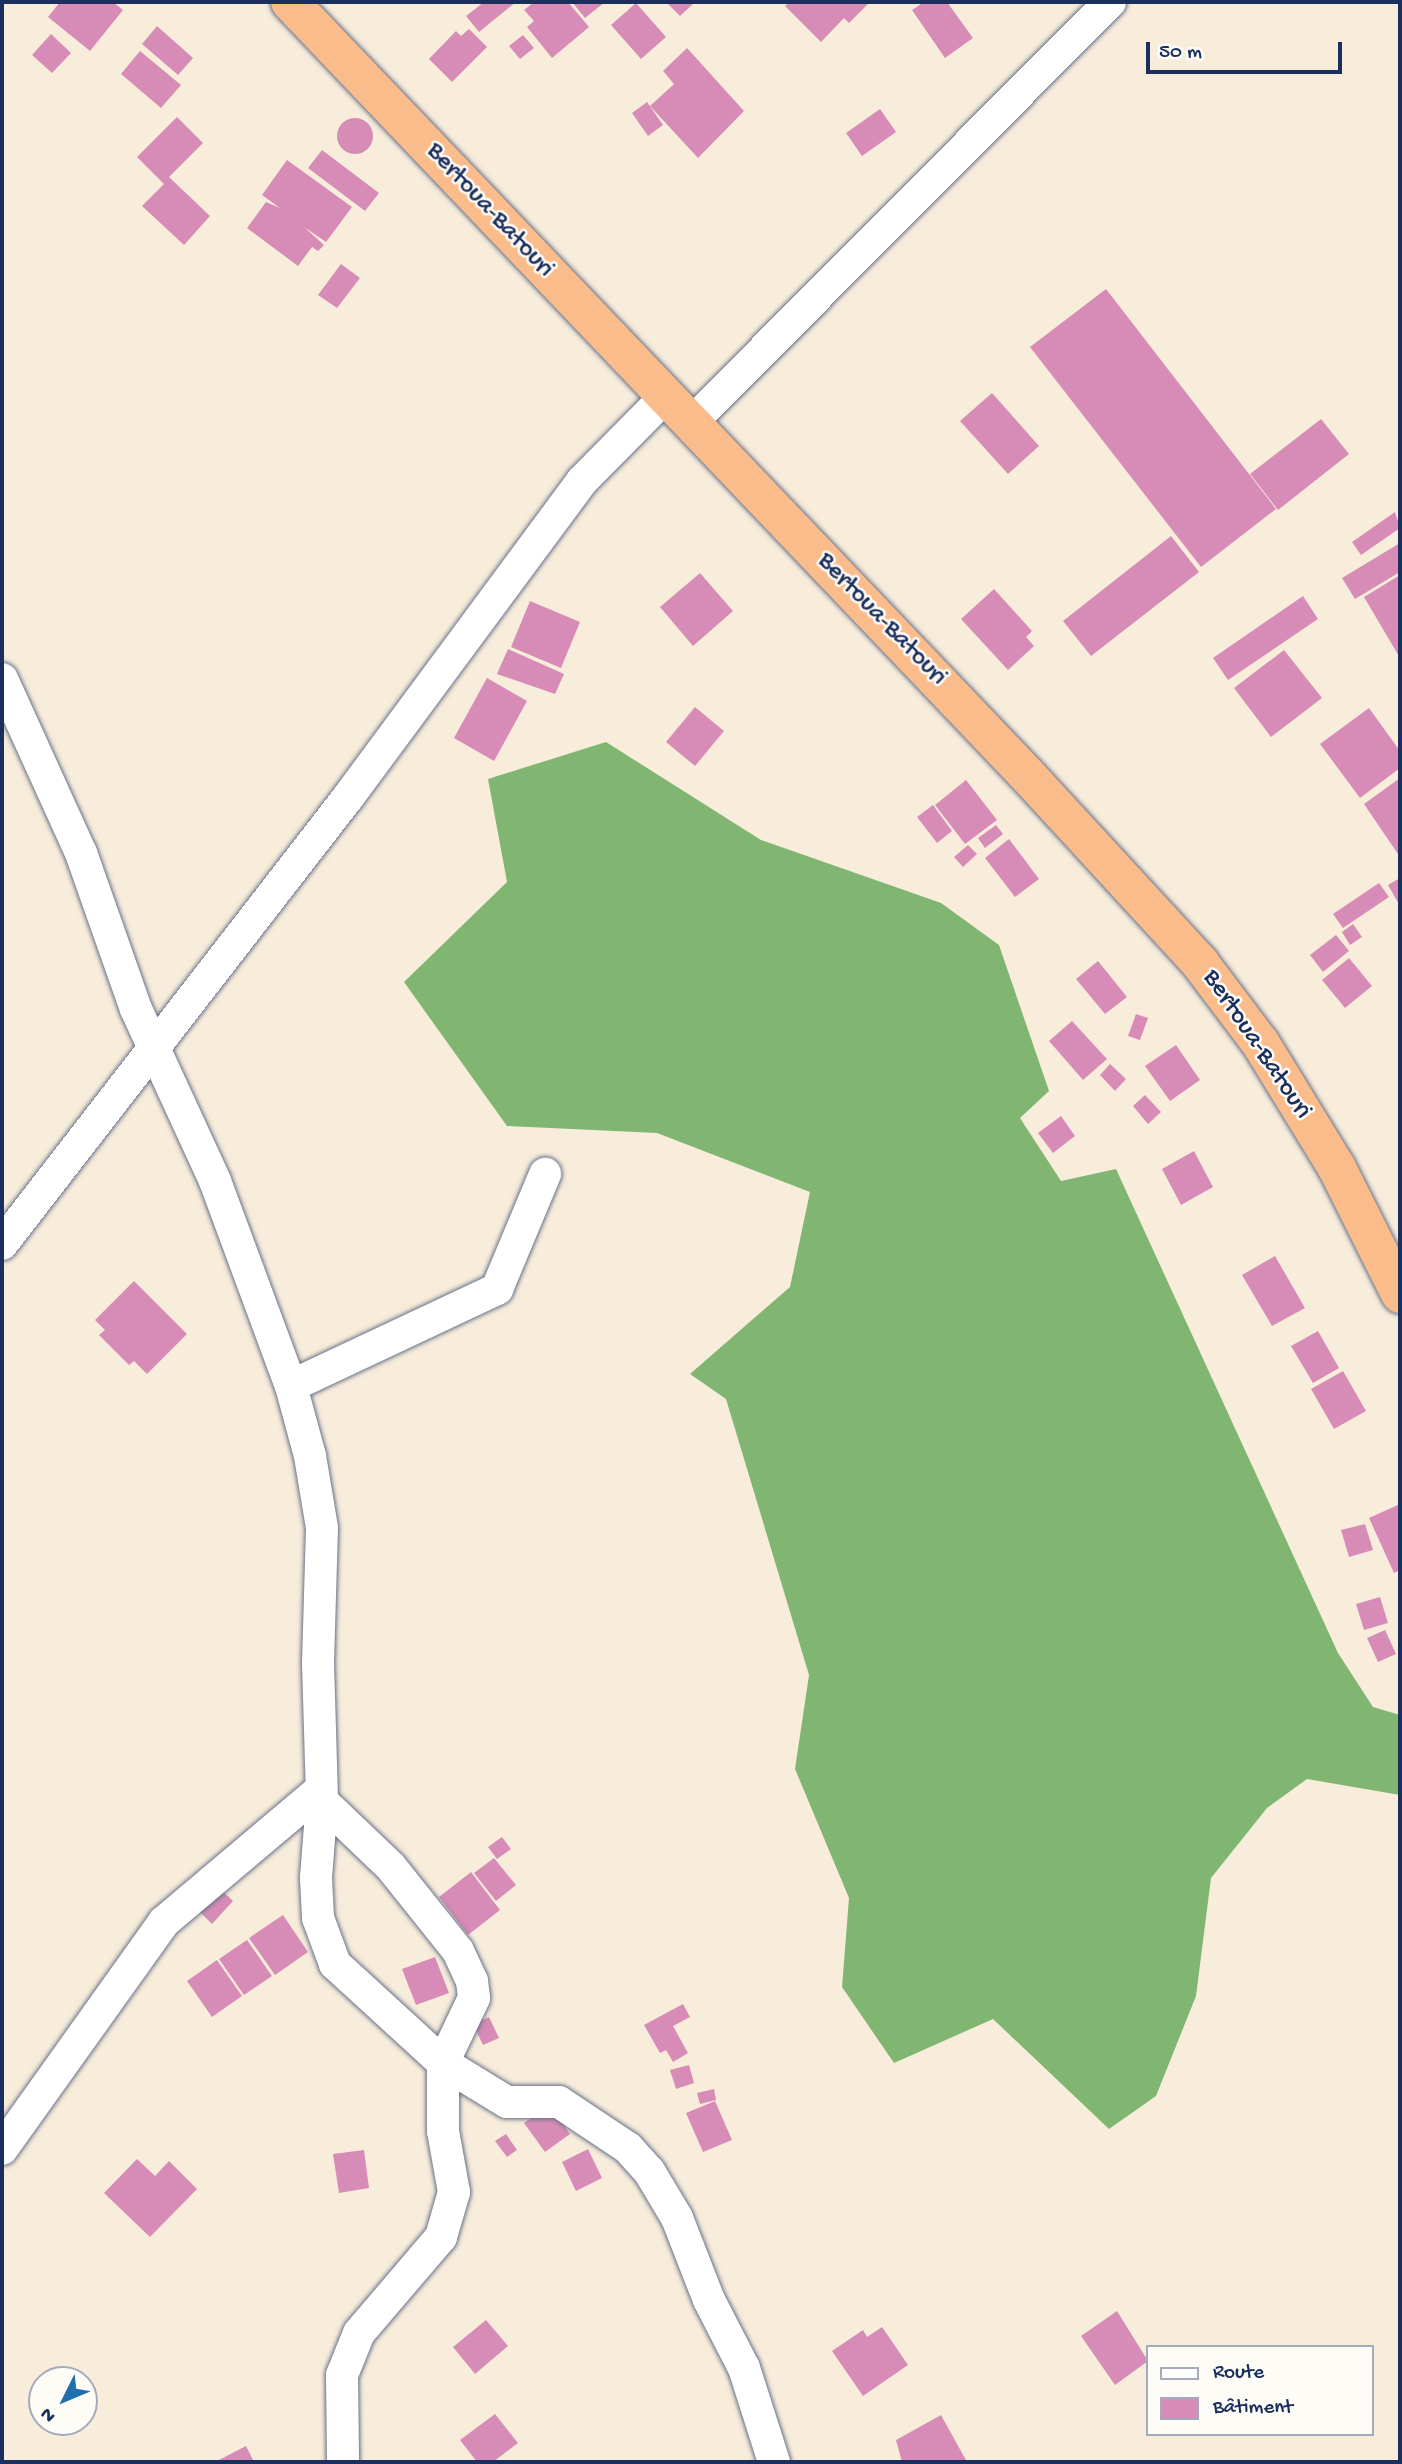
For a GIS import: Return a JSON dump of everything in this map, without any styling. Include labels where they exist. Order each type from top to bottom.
[{"type":"highway","name":"Bertoua-Batouri","points":[[290,2],[679,409],[1200,963],[1261,1044],[1337,1168],[1400,1294]]},
{"type":"street","points":[[2,1244],[349,796],[582,481],[679,409],[1110,2]]},
{"type":"street","points":[[2,679],[81,853],[111,947],[153,1048],[215,1181],[291,1386],[310,1456],[322,1528],[321,1796],[316,1878],[326,1948],[353,1982],[443,2063],[507,2102],[559,2102],[628,2148],[649,2171],[677,2218],[709,2300],[744,2368],[774,2462]]},
{"type":"street","points":[[291,1386],[496,1289],[545,1174]]},
{"type":"street","points":[[321,1796],[398,1876],[458,1951],[472,1981],[474,1998],[443,2063],[443,2131],[454,2192],[441,2237],[359,2333],[342,2375],[344,2462]]},
{"type":"street","points":[[2,2149],[42,2099],[92,2019],[164,1922],[321,1796]]},
{"type":"green space","points":[[606,742],[761,840],[941,903],[999,945],[1049,1091],[1020,1118],[1061,1181],[1116,1169],[1338,1653],[1373,1707],[1400,1715],[1400,1795],[1307,1779],[1267,1808],[1211,1878],[1196,1996],[1156,2096],[1109,2129],[993,2019],[894,2063],[842,1987],[849,1898],[795,1769],[809,1675],[726,1399],[690,1374],[790,1287],[810,1192],[657,1133],[507,1126],[404,982],[507,882],[488,779]]},
{"type":"building","points":[[60,2],[113,2],[123,10],[90,51],[48,17]]},
{"type":"building","points":[[484,2],[516,2],[479,32],[466,16]]},
{"type":"building","points":[[534,2],[568,2],[589,27],[552,58],[527,27],[534,21],[524,10]]},
{"type":"building","points":[[572,2],[605,2],[585,18]]},
{"type":"building","points":[[666,2],[695,2],[680,16]]},
{"type":"building","points":[[790,2],[870,2],[849,23],[844,18],[821,42],[785,6]]},
{"type":"building","points":[[924,2],[947,2],[973,38],[945,58],[912,10]]},
{"type":"building","points":[[636,3],[666,37],[641,59],[611,25]]},
{"type":"building","points":[[157,26],[193,58],[178,75],[142,44]]},
{"type":"building","points":[[469,29],[487,47],[452,82],[429,59],[456,31],[461,36]]},
{"type":"building","points":[[51,34],[71,53],[52,73],[32,55]]},
{"type":"building","points":[[523,35],[534,48],[520,59],[509,46]]},
{"type":"building","points":[[687,48],[744,111],[698,158],[650,106],[674,84],[663,71]]},
{"type":"building","points":[[140,51],[181,85],[161,108],[121,74]]},
{"type":"building","points":[[647,102],[663,125],[648,136],[632,113]]},
{"type":"building","points":[[880,109],[896,132],[862,156],[846,133]]},
{"type":"building","points":[[177,117],[203,143],[169,177],[210,216],[184,245],[142,206],[164,184],[137,157]]},
{"type":"building","points":[[355,118],[368,123],[373,136],[368,149],[355,154],[342,149],[337,136],[342,123]]},
{"type":"building","points":[[322,150],[379,193],[365,211],[308,168]]},
{"type":"building","points":[[287,160],[352,207],[326,242],[304,227],[324,245],[318,251],[312,247],[298,266],[247,228],[266,202],[280,208],[262,195]]},
{"type":"building","points":[[341,264],[360,278],[337,308],[318,295]]},
{"type":"building","points":[[1106,289],[1276,509],[1201,567],[1030,347]]},
{"type":"building","points":[[992,393],[1039,446],[1008,474],[960,421]]},
{"type":"building","points":[[1321,419],[1349,454],[1278,510],[1250,474]]},
{"type":"building","points":[[1395,512],[1400,528],[1361,555],[1352,542]]},
{"type":"building","points":[[1171,536],[1199,572],[1091,656],[1063,621]]},
{"type":"building","points":[[1400,543],[1400,572],[1355,599],[1342,578]]},
{"type":"building","points":[[700,573],[733,611],[693,646],[660,607]]},
{"type":"building","points":[[1400,575],[1400,658],[1364,597]]},
{"type":"building","points":[[994,589],[1032,631],[1026,637],[1034,646],[1008,670],[961,619]]},
{"type":"building","points":[[1303,596],[1318,619],[1228,680],[1213,658]]},
{"type":"building","points":[[530,601],[580,622],[561,668],[511,647]]},
{"type":"building","points":[[508,649],[564,674],[555,694],[497,674]]},
{"type":"building","points":[[1284,650],[1322,698],[1271,737],[1234,688]]},
{"type":"building","points":[[487,678],[527,701],[494,761],[454,738]]},
{"type":"building","points":[[695,707],[724,731],[695,766],[666,742]]},
{"type":"building","points":[[1369,708],[1400,751],[1400,768],[1360,798],[1320,744]]},
{"type":"building","points":[[1400,778],[1400,857],[1364,804]]},
{"type":"building","points":[[966,780],[997,820],[965,844],[935,805]]},
{"type":"building","points":[[933,805],[952,831],[937,843],[917,817]]},
{"type":"building","points":[[996,825],[1003,834],[985,848],[978,838]]},
{"type":"building","points":[[1009,839],[1039,879],[1015,897],[985,858]]},
{"type":"building","points":[[968,845],[977,854],[963,867],[954,857]]},
{"type":"building","points":[[1400,878],[1400,906],[1388,885]]},
{"type":"building","points":[[1379,883],[1389,897],[1343,928],[1333,914]]},
{"type":"building","points":[[1353,924],[1362,937],[1350,945],[1342,932]]},
{"type":"building","points":[[1336,935],[1349,951],[1323,972],[1310,955]]},
{"type":"building","points":[[1349,958],[1372,986],[1345,1008],[1322,980]]},
{"type":"building","points":[[1098,961],[1127,997],[1105,1014],[1076,979]]},
{"type":"building","points":[[1136,1014],[1148,1018],[1140,1040],[1128,1036]]},
{"type":"building","points":[[1072,1021],[1107,1059],[1083,1080],[1049,1041]]},
{"type":"building","points":[[1176,1045],[1200,1080],[1170,1101],[1145,1066]]},
{"type":"building","points":[[1110,1064],[1126,1079],[1115,1091],[1100,1075]]},
{"type":"building","points":[[1145,1095],[1161,1112],[1148,1124],[1133,1106]]},
{"type":"building","points":[[1061,1116],[1075,1136],[1053,1153],[1038,1133]]},
{"type":"building","points":[[1194,1151],[1213,1187],[1181,1205],[1162,1169]]},
{"type":"building","points":[[1275,1256],[1305,1308],[1272,1326],[1242,1275]]},
{"type":"building","points":[[134,1281],[187,1334],[147,1374],[134,1361],[129,1365],[99,1335],[105,1330],[95,1320]]},
{"type":"building","points":[[1318,1331],[1339,1368],[1313,1383],[1291,1346]]},
{"type":"building","points":[[1343,1371],[1366,1411],[1334,1429],[1311,1389]]},
{"type":"building","points":[[1400,1504],[1400,1570],[1394,1573],[1369,1518]]},
{"type":"building","points":[[1365,1524],[1373,1550],[1349,1557],[1341,1530]]},
{"type":"building","points":[[1380,1597],[1388,1623],[1364,1630],[1356,1604]]},
{"type":"building","points":[[1385,1630],[1396,1654],[1378,1662],[1367,1638]]},
{"type":"building","points":[[502,1837],[511,1849],[497,1859],[488,1847]]},
{"type":"building","points":[[494,1858],[516,1885],[496,1901],[474,1873]]},
{"type":"building","points":[[471,1872],[500,1910],[468,1935],[439,1897]]},
{"type":"building","points":[[212,1881],[233,1901],[212,1924],[191,1903]]},
{"type":"building","points":[[283,1915],[308,1952],[275,1975],[249,1938]]},
{"type":"building","points":[[247,1940],[272,1976],[244,1995],[219,1959]]},
{"type":"building","points":[[435,1957],[449,1993],[416,2005],[402,1969]]},
{"type":"building","points":[[217,1960],[242,1996],[212,2017],[187,1981]]},
{"type":"building","points":[[683,2004],[690,2017],[673,2026],[688,2053],[673,2062],[666,2050],[660,2053],[644,2025]]},
{"type":"building","points":[[489,2017],[499,2038],[483,2045],[473,2024]]},
{"type":"building","points":[[689,2065],[694,2083],[676,2089],[670,2070]]},
{"type":"building","points":[[714,2089],[716,2100],[700,2104],[697,2093]]},
{"type":"building","points":[[715,2101],[732,2140],[703,2152],[686,2113]]},
{"type":"building","points":[[550,2105],[570,2134],[545,2152],[524,2123]]},
{"type":"building","points":[[506,2134],[517,2150],[507,2157],[495,2141]]},
{"type":"building","points":[[588,2149],[602,2178],[576,2191],[562,2162]]},
{"type":"building","points":[[364,2150],[369,2188],[339,2193],[333,2154]]},
{"type":"building","points":[[137,2159],[155,2176],[169,2161],[197,2189],[150,2237],[104,2193]]},
{"type":"building","points":[[1117,2311],[1146,2358],[1146,2362],[1115,2385],[1081,2336]]},
{"type":"building","points":[[486,2320],[508,2346],[475,2374],[453,2347]]},
{"type":"building","points":[[882,2327],[908,2365],[863,2396],[832,2351],[863,2330],[867,2337]]},
{"type":"building","points":[[495,2414],[518,2443],[493,2462],[477,2462],[460,2440]]},
{"type":"building","points":[[941,2415],[967,2462],[902,2462],[896,2440]]},
{"type":"building","points":[[246,2446],[254,2462],[215,2462]]}]
